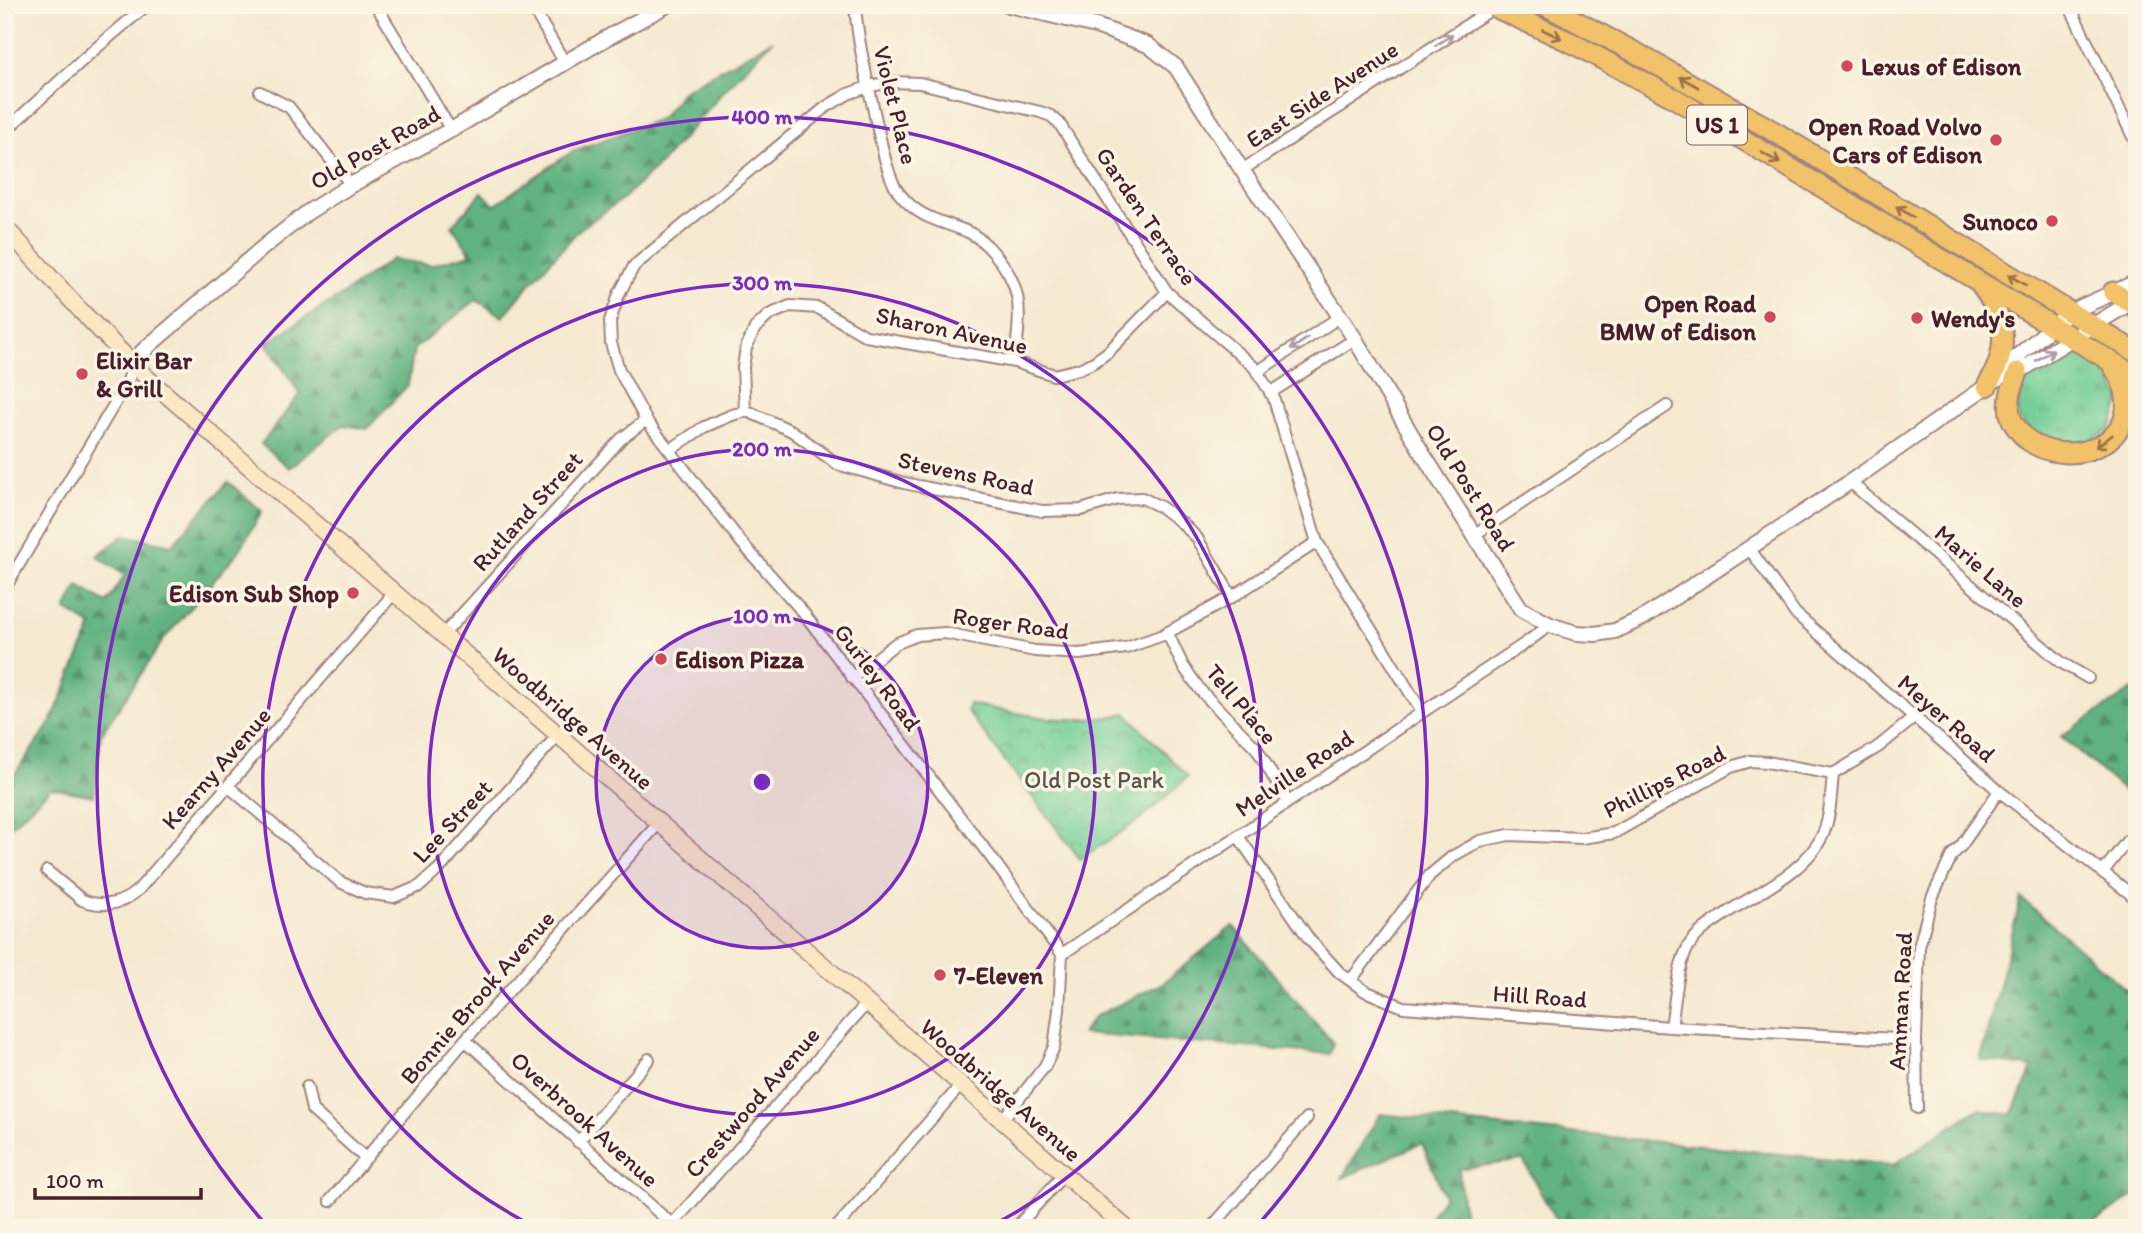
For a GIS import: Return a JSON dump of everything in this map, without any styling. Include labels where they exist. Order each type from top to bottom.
[{"type":"highway","name":"US 1","points":[[1545,5],[1640,55],[1780,135],[2137,353]]},
{"type":"highway","name":"US 1","points":[[1493,6],[1572,43],[1674,98],[2137,377]]},
{"type":"highway","points":[[1979,282],[1997,310],[2003,351],[1999,363],[2013,423],[2023,436],[2039,447],[2056,453],[2070,454],[2098,447],[2116,431],[2127,405],[2124,385],[2110,361]]},
{"type":"highway","points":[[2113,292],[2135,303]]},
{"type":"main road","name":"Woodbridge Avenue","points":[[5,228],[133,365],[1126,1228]]},
{"type":"street","points":[[5,131],[147,5]]},
{"type":"street","points":[[376,5],[451,130]]},
{"type":"street","points":[[531,5],[565,62]]},
{"type":"street","name":"Old Post Road","points":[[133,365],[152,343],[308,212],[667,5]]},
{"type":"street","name":"Violet Place","points":[[855,5],[857,36],[884,155],[897,191],[932,220],[970,232],[999,258],[1013,280],[1019,314],[1015,362]]},
{"type":"street","name":"Old Post Road","points":[[1009,5],[1029,7],[1096,26],[1148,45],[1176,67],[1356,339],[1424,456],[1521,609],[1550,625],[1576,633],[1615,631],[1643,618],[2002,378],[2091,325],[2135,303]]},
{"type":"street","points":[[2069,5],[2137,145]]},
{"type":"street","name":"East Side Avenue","points":[[1242,170],[1493,6]]},
{"type":"street","name":"Garden Terrace","points":[[869,87],[891,82],[920,83],[1051,116],[1072,140],[1167,292],[1254,367],[1270,393],[1317,542],[1422,712]]},
{"type":"street","name":"Gurley Road","points":[[869,87],[848,94],[826,107],[634,266],[619,293],[610,321],[611,343],[619,370],[646,420],[741,542],[802,611],[1062,954]]},
{"type":"street","points":[[260,92],[289,107],[351,185]]},
{"type":"street","name":"Old Post Road","points":[[2002,378],[2009,363],[2070,312],[2137,282]]},
{"type":"street","name":"Sharon Avenue","points":[[745,412],[743,367],[746,348],[755,328],[769,315],[790,306],[818,307],[866,336],[1015,362],[1054,374],[1079,369],[1108,352],[1167,292]]},
{"type":"street","points":[[1257,372],[1340,316]]},
{"type":"street","points":[[1270,393],[1356,339]]},
{"type":"street","points":[[5,588],[128,381],[133,365]]},
{"type":"street","points":[[1474,535],[1667,406]]},
{"type":"street","points":[[670,450],[704,427],[745,412]]},
{"type":"street","name":"Stevens Road","points":[[745,412],[792,431],[837,464],[904,483],[1042,511],[1081,510],[1118,499],[1142,498],[1161,507],[1197,538],[1232,597]]},
{"type":"street","name":"Rutland Street","points":[[443,635],[621,439],[646,420]]},
{"type":"street","name":"Marie Lane","points":[[1850,482],[2062,663],[2088,678]]},
{"type":"street","name":"Roger Road","points":[[852,678],[895,644],[917,635],[945,633],[1035,651],[1079,654],[1126,648],[1167,632],[1232,597],[1317,542]]},
{"type":"street","name":"Meyer Road","points":[[1749,548],[1795,613],[1998,791],[2137,899]]},
{"type":"street","points":[[5,561],[17,569]]},
{"type":"street","name":"Kearny Avenue","points":[[47,871],[88,903],[111,904],[127,900],[394,593]]},
{"type":"street","name":"Melville Road","points":[[1062,954],[1550,625]]},
{"type":"street","name":"Tell Place","points":[[1167,632],[1183,666],[1201,691],[1257,749],[1288,802]]},
{"type":"street","points":[[1671,1027],[1683,961],[1690,943],[1712,923],[1793,870],[1814,850],[1824,833],[1829,813],[1833,774],[1878,747],[1915,717]]},
{"type":"street","name":"Lee Street","points":[[228,786],[340,882],[365,892],[394,897],[419,886],[440,869],[558,735]]},
{"type":"street","name":"Phillips Road","points":[[1351,981],[1430,875],[1453,856],[1480,841],[1509,835],[1582,838],[1614,834],[1731,767],[1751,761],[1833,774]]},
{"type":"street","name":"Amman Road","points":[[1917,1108],[1919,947],[1931,898],[1952,855],[1998,791]]},
{"type":"street","name":"Bonnie Brook Avenue","points":[[330,1201],[465,1040],[659,823]]},
{"type":"street","name":"Hill Road","points":[[1238,836],[1309,939],[1340,973],[1365,991],[1403,1007],[1671,1027],[1916,1040]]},
{"type":"street","points":[[2102,873],[2127,841]]},
{"type":"street","points":[[1002,1120],[1045,1066],[1054,1047],[1062,954]]},
{"type":"street","name":"Crestwood Avenue","points":[[672,1227],[867,1003]]},
{"type":"street","name":"Overbrook Avenue","points":[[465,1040],[672,1227]]},
{"type":"street","points":[[578,1142],[649,1059]]},
{"type":"street","points":[[835,1228],[961,1085]]},
{"type":"street","points":[[307,1087],[312,1110],[365,1158]]},
{"type":"street","points":[[1211,1228],[1307,1118]]},
{"type":"street","points":[[1016,1228],[1063,1174]]},
{"type":"green space","points":[[773,40],[661,163],[621,200],[580,229],[503,317],[476,300],[414,349],[408,385],[367,429],[343,425],[289,468],[261,444],[300,394],[266,343],[392,259],[430,265],[471,254],[452,226],[482,192],[494,205],[573,151],[660,119],[681,92]]},
{"type":"green space","points":[[2069,353],[2096,363],[2112,382],[2121,400],[2110,430],[2077,447],[2039,440],[2019,419],[2017,396],[2027,378],[2061,355],[2071,356]]},
{"type":"green space","points":[[228,482],[262,511],[240,550],[164,639],[101,735],[94,796],[51,788],[5,832],[5,788],[51,722],[92,626],[66,610],[78,586],[107,603],[125,575],[97,556],[124,535],[172,545]]},
{"type":"green space","points":[[2137,687],[2137,802],[2061,736]]},
{"type":"green space","name":"Old Post Park","points":[[969,704],[1047,718],[1086,719],[1126,713],[1188,777],[1141,819],[1080,859],[967,711]]},
{"type":"green space","points":[[2021,898],[2137,999],[2137,1194],[2086,1228],[1558,1228],[1523,1160],[1459,1169],[1464,1221],[1460,1228],[1422,1228],[1444,1196],[1422,1143],[1342,1178],[1380,1114],[1893,1165],[1978,1109],[2012,1115],[2033,1067],[1980,1060]]},
{"type":"green space","points":[[1233,926],[1333,1043],[1330,1054],[1082,1034],[1094,1017],[1163,983]]},
{"type":"place","name":"Lexus of Edison","points":[[1847,66]]},
{"type":"place","name":"Open Road Volvo Cars of Edison","points":[[1996,140]]},
{"type":"place","name":"Sunoco","points":[[2052,221]]},
{"type":"place","name":"Open Road BMW of Edison","points":[[1770,317]]},
{"type":"place","name":"Wendy's","points":[[1917,318]]},
{"type":"place","name":"Elixir Bar & Grill","points":[[82,374]]},
{"type":"place","name":"Edison Sub Shop","points":[[353,593]]},
{"type":"place","name":"Edison Pizza","points":[[661,659]]},
{"type":"place","name":"7-Eleven","points":[[940,975]]}]
